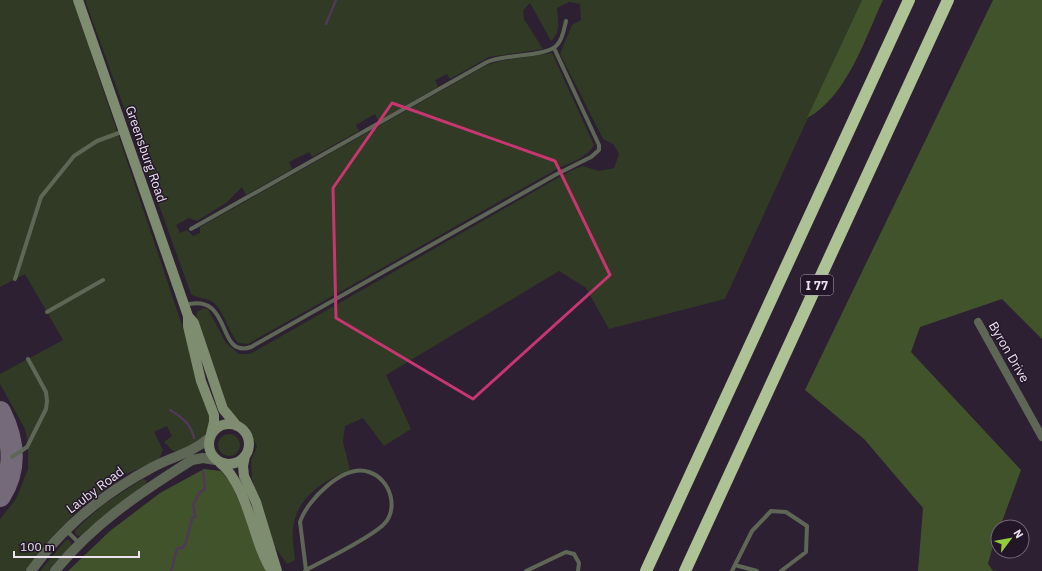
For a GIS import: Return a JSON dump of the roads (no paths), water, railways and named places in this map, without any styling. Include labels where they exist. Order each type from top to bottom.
[{"type":"highway","name":"I 77","points":[[646,571],[908,0]]},
{"type":"highway","name":"I 77","points":[[685,571],[948,0]]},
{"type":"main road","name":"Greensburg Road","points":[[78,0],[188,316],[188,326],[201,381],[214,415],[214,422],[210,436]]},
{"type":"main road","name":"Greensburg Road","points":[[188,316],[194,323],[223,409],[237,426]]},
{"type":"main road","points":[[272,571],[254,531],[235,480],[227,468],[217,461],[209,450],[210,436],[223,425],[237,426],[245,431],[249,440],[249,448],[243,466],[244,476],[256,502],[277,571]]},
{"type":"main road","points":[[217,461],[233,464],[241,461],[246,456]]},
{"type":"street","name":"Byron Drive","points":[[978,322],[1042,436]]},
{"type":"street","name":"Lauby Road","points":[[31,571],[66,530],[96,502],[123,483],[156,465],[194,450],[210,436]]},
{"type":"street","points":[[55,571],[79,544],[113,512],[192,460],[203,458],[217,461]]},
{"type":"lane","points":[[191,229],[495,58],[537,53],[554,48],[561,39],[566,22]]},
{"type":"lane","points":[[184,305],[196,302],[207,304],[214,308],[230,340],[236,347],[245,349],[251,347],[555,175],[591,157],[599,150],[599,145],[554,48]]},
{"type":"lane","points":[[15,279],[41,197],[74,156],[97,141],[124,131]]},
{"type":"lane","points":[[47,312],[104,280]]},
{"type":"lane","points":[[12,457],[27,447],[46,409],[48,401],[46,392],[28,359]]},
{"type":"lane","points":[[356,471],[368,472],[377,477],[392,497],[392,510],[389,518],[382,526],[305,571],[300,522],[302,514],[323,489],[334,481],[356,471]]},
{"type":"lane","points":[[732,571],[752,531],[771,511],[786,512],[807,526],[806,552],[780,571]]},
{"type":"lane","points":[[66,530],[79,544]]},
{"type":"lane","points":[[526,571],[566,552],[574,554],[579,563],[578,571]]},
{"type":"lane","points":[[735,565],[757,571]]},
{"type":"waterway","points":[[326,24],[336,0]]},
{"type":"waterway","points":[[170,410],[185,421],[191,429],[194,438]]},
{"type":"waterway","points":[[171,571],[177,550],[185,545],[192,519],[195,516],[193,505],[199,493],[205,489],[203,471]]}]
